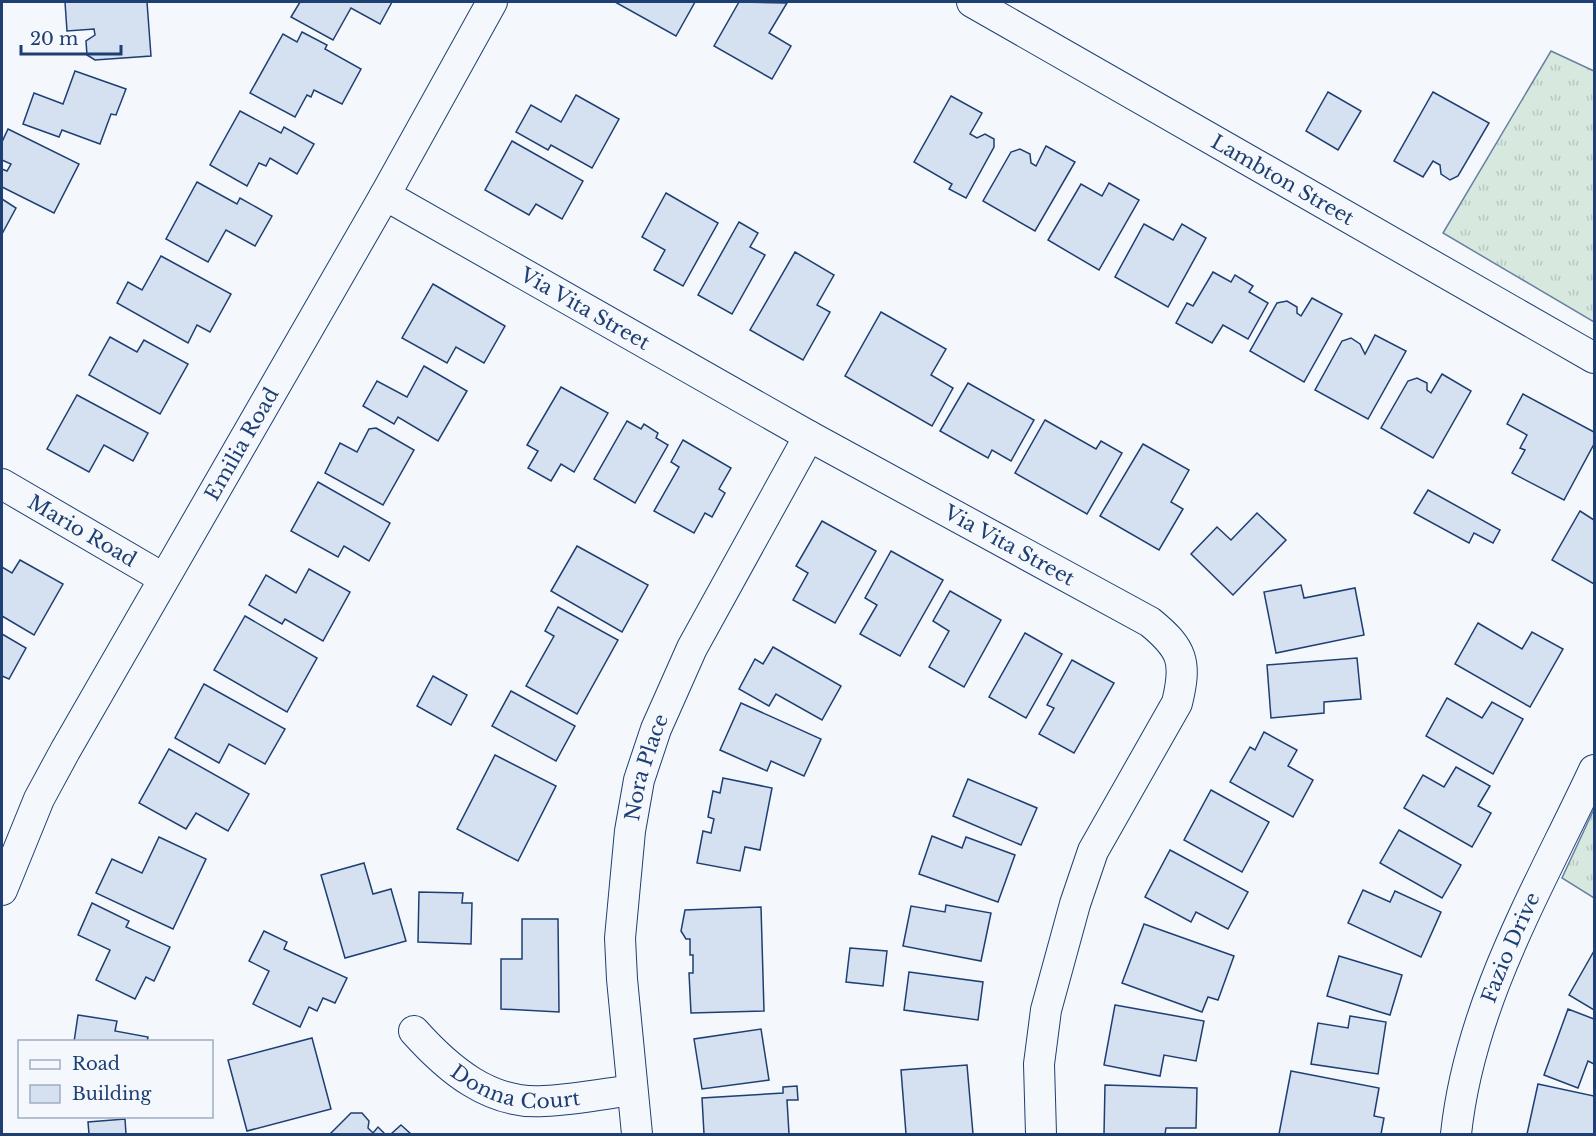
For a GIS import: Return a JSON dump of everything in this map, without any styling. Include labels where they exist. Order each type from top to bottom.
[{"type":"street","name":"Emilia Road","points":[[2,890],[39,799],[163,578],[385,195],[492,2]]},
{"type":"street","name":"Lambton Street","points":[[972,2],[1594,358]]},
{"type":"street","name":"Via Vita Street","points":[[385,195],[809,436],[1150,622],[1170,639],[1180,658],[1182,681],[1177,703],[1093,850],[1063,945],[1046,1010],[1039,1064],[1041,1134]]},
{"type":"street","name":"Nora Place","points":[[637,1134],[620,938],[630,831],[639,780],[656,729],[692,648],[809,436]]},
{"type":"street","name":"Mario Road","points":[[2,484],[163,578]]},
{"type":"street","name":"Fazio Drive","points":[[1456,1134],[1463,1085],[1476,1034],[1493,986],[1519,924],[1594,770]]},
{"type":"street","name":"Donna Court","points":[[414,1031],[459,1075],[514,1100],[543,1102],[632,1090]]},
{"type":"green space","points":[[1551,51],[1594,71],[1594,322],[1443,233]]},
{"type":"green space","points":[[1594,809],[1594,898],[1562,878]]},
{"type":"building","points":[[65,2],[147,2],[151,56],[95,60],[87,55],[86,41],[95,35],[94,29],[67,31]]},
{"type":"building","points":[[300,2],[392,2],[380,24],[351,8],[333,40],[291,17]]},
{"type":"building","points":[[615,2],[695,2],[676,36]]},
{"type":"building","points":[[739,2],[787,3],[769,33],[791,46],[772,79],[714,46]]},
{"type":"building","points":[[302,32],[327,45],[325,49],[361,69],[342,104],[314,90],[311,97],[307,95],[295,117],[250,93],[283,34],[297,42]]},
{"type":"building","points":[[75,71],[126,89],[116,115],[111,114],[100,144],[62,130],[59,137],[23,124],[34,93],[63,104]]},
{"type":"building","points":[[1328,92],[1361,111],[1338,150],[1306,131]]},
{"type":"building","points":[[1433,92],[1489,123],[1458,176],[1450,180],[1441,174],[1440,165],[1433,161],[1423,177],[1394,161]]},
{"type":"building","points":[[576,95],[619,119],[592,168],[551,145],[548,150],[516,132],[531,105],[561,122]]},
{"type":"building","points":[[951,96],[982,113],[970,134],[977,138],[985,134],[994,139],[994,147],[966,198],[949,189],[952,184],[914,162]]},
{"type":"building","points":[[240,111],[281,133],[284,127],[314,144],[297,174],[270,158],[266,166],[259,163],[247,186],[210,165]]},
{"type":"building","points":[[8,129],[79,164],[54,213],[2,187],[2,169],[7,171],[11,164],[2,160],[2,142]]},
{"type":"building","points":[[512,141],[583,181],[562,219],[536,204],[529,215],[485,190]]},
{"type":"building","points":[[1046,146],[1075,162],[1035,231],[983,201],[1011,152],[1020,149],[1030,154],[1031,163],[1036,166]]},
{"type":"building","points":[[197,182],[237,204],[240,198],[272,216],[255,246],[226,230],[208,262],[166,239]]},
{"type":"building","points":[[1109,183],[1139,200],[1099,270],[1048,240],[1081,184],[1102,196]]},
{"type":"building","points":[[666,193],[718,223],[683,286],[654,270],[665,250],[642,237]]},
{"type":"building","points":[[2,199],[16,208],[2,234]]},
{"type":"building","points":[[739,222],[758,233],[750,247],[765,255],[732,314],[698,295]]},
{"type":"building","points":[[1144,224],[1173,240],[1182,224],[1206,238],[1168,307],[1115,277]]},
{"type":"building","points":[[795,252],[834,275],[817,305],[830,312],[803,360],[750,330]]},
{"type":"building","points":[[161,256],[231,294],[210,332],[197,325],[188,343],[117,303],[128,282],[142,290]]},
{"type":"building","points":[[1213,272],[1231,282],[1235,275],[1253,286],[1249,292],[1268,303],[1248,339],[1223,325],[1212,343],[1176,323],[1187,303],[1193,306]]},
{"type":"building","points":[[433,284],[505,326],[484,363],[456,347],[447,363],[402,338]]},
{"type":"building","points":[[1312,298],[1342,314],[1304,382],[1250,351],[1277,303],[1287,301],[1297,307],[1297,313],[1301,316]]},
{"type":"building","points":[[881,312],[946,349],[931,375],[953,388],[932,426],[845,376]]},
{"type":"building","points":[[1375,335],[1406,351],[1368,419],[1315,390],[1342,341],[1351,338],[1360,344],[1365,354]]},
{"type":"building","points":[[110,337],[137,352],[144,340],[188,364],[160,414],[89,375]]},
{"type":"building","points":[[424,366],[467,391],[438,441],[398,417],[394,424],[363,406],[377,381],[407,397]]},
{"type":"building","points":[[1442,374],[1471,391],[1433,458],[1381,428],[1408,381],[1417,378],[1427,383],[1427,390],[1431,393]]},
{"type":"building","points":[[968,383],[1034,420],[1011,461],[992,450],[988,458],[940,431]]},
{"type":"building","points":[[561,387],[608,413],[574,472],[561,464],[551,481],[528,468],[538,451],[527,445]]},
{"type":"building","points":[[1523,394],[1594,432],[1594,444],[1564,500],[1512,473],[1525,450],[1520,448],[1527,435],[1507,424]]},
{"type":"building","points":[[77,395],[148,433],[133,461],[104,445],[89,472],[47,449]]},
{"type":"building","points":[[1045,420],[1096,449],[1101,441],[1122,453],[1087,514],[1015,473]]},
{"type":"building","points":[[627,421],[641,429],[644,424],[658,433],[656,438],[668,445],[635,503],[594,479]]},
{"type":"building","points":[[376,428],[414,450],[383,505],[325,473],[340,443],[357,452],[369,429]]},
{"type":"building","points":[[683,440],[731,468],[719,489],[725,493],[712,517],[705,513],[694,533],[654,511],[679,467],[671,462]]},
{"type":"building","points":[[1143,444],[1189,470],[1171,502],[1183,509],[1159,550],[1100,516]]},
{"type":"building","points":[[318,482],[390,523],[369,561],[344,546],[338,557],[291,531]]},
{"type":"building","points":[[1428,490],[1500,530],[1493,543],[1474,533],[1469,543],[1414,513]]},
{"type":"building","points":[[1580,511],[1594,520],[1594,584],[1552,560]]},
{"type":"building","points":[[1257,513],[1286,540],[1233,595],[1191,554],[1217,527],[1231,540]]},
{"type":"building","points":[[822,521],[876,551],[835,623],[793,600],[808,573],[796,566]]},
{"type":"building","points":[[577,546],[648,585],[622,632],[551,591]]},
{"type":"building","points":[[891,551],[943,580],[900,656],[860,634],[877,605],[865,598]]},
{"type":"building","points":[[20,560],[63,584],[34,635],[2,616],[2,567],[12,573]]},
{"type":"building","points":[[309,569],[350,592],[323,641],[285,619],[282,624],[249,605],[266,575],[296,593]]},
{"type":"building","points":[[1301,585],[1304,598],[1355,588],[1364,635],[1276,653],[1264,592]]},
{"type":"building","points":[[950,591],[1001,620],[964,687],[929,667],[949,631],[933,621]]},
{"type":"building","points":[[558,607],[618,640],[577,714],[526,686],[554,636],[545,631]]},
{"type":"building","points":[[245,616],[317,658],[287,712],[214,670]]},
{"type":"building","points":[[1478,623],[1522,649],[1532,632],[1563,649],[1530,707],[1455,664]]},
{"type":"building","points":[[1025,633],[1062,654],[1026,718],[989,697]]},
{"type":"building","points":[[2,634],[26,648],[9,679],[2,676]]},
{"type":"building","points":[[773,647],[841,686],[822,720],[776,694],[769,706],[739,689],[755,659],[763,664]]},
{"type":"building","points":[[1357,658],[1361,699],[1324,702],[1324,713],[1271,718],[1267,665]]},
{"type":"building","points":[[1072,660],[1114,683],[1074,753],[1039,734],[1054,708],[1047,705]]},
{"type":"building","points":[[433,676],[467,695],[451,725],[417,706]]},
{"type":"building","points":[[204,684],[285,729],[265,764],[229,744],[219,763],[175,738]]},
{"type":"building","points":[[511,691],[575,726],[556,761],[492,726]]},
{"type":"building","points":[[1447,698],[1482,718],[1492,702],[1523,719],[1493,774],[1426,736]]},
{"type":"building","points":[[741,703],[821,739],[804,776],[771,761],[767,771],[720,750]]},
{"type":"building","points":[[1264,732],[1297,750],[1288,766],[1313,780],[1293,817],[1230,782],[1250,747],[1255,750]]},
{"type":"building","points":[[169,749],[249,794],[228,831],[196,813],[186,829],[139,803]]},
{"type":"building","points":[[495,755],[556,786],[518,861],[457,829]]},
{"type":"building","points":[[1456,767],[1490,786],[1478,806],[1491,813],[1472,847],[1404,808],[1423,775],[1444,787]]},
{"type":"building","points":[[723,778],[772,788],[760,850],[745,847],[740,871],[697,863],[703,831],[711,833],[714,819],[708,817],[713,791],[720,793]]},
{"type":"building","points":[[968,779],[1037,808],[1021,845],[953,816]]},
{"type":"building","points":[[1211,790],[1269,822],[1242,872],[1184,840]]},
{"type":"building","points":[[1399,830],[1461,865],[1442,898],[1380,863]]},
{"type":"building","points":[[932,836],[962,848],[966,837],[1015,855],[998,902],[919,874]]},
{"type":"building","points":[[159,837],[206,859],[173,929],[96,893],[112,859],[142,873]]},
{"type":"building","points":[[1170,850],[1248,892],[1228,929],[1196,912],[1191,922],[1145,897]]},
{"type":"building","points":[[364,863],[373,894],[391,889],[406,941],[345,958],[321,875]]},
{"type":"building","points":[[1363,890],[1390,902],[1395,891],[1441,912],[1421,957],[1348,923]]},
{"type":"building","points":[[419,892],[463,893],[462,903],[472,903],[471,944],[418,942]]},
{"type":"building","points":[[92,903],[129,921],[126,927],[170,947],[154,981],[146,977],[135,999],[96,980],[110,950],[78,935]]},
{"type":"building","points":[[946,905],[991,913],[981,961],[903,946],[911,906],[945,912]]},
{"type":"building","points":[[761,907],[764,1011],[691,1013],[689,973],[693,973],[693,955],[690,955],[690,939],[686,939],[681,931],[685,910]]},
{"type":"building","points":[[522,919],[558,919],[559,1012],[501,1009],[501,959],[522,959]]},
{"type":"building","points":[[1144,924],[1234,956],[1218,1000],[1208,997],[1202,1012],[1122,983]]},
{"type":"building","points":[[264,931],[287,942],[284,949],[347,978],[335,1003],[323,998],[317,1011],[309,1007],[300,1027],[253,1004],[269,971],[249,961]]},
{"type":"building","points":[[850,948],[887,951],[883,986],[846,982]]},
{"type":"building","points":[[1594,951],[1594,1010],[1569,995]]},
{"type":"building","points":[[1339,956],[1402,975],[1390,1015],[1327,996]]},
{"type":"building","points":[[909,972],[983,982],[978,1020],[904,1010]]},
{"type":"building","points":[[1115,1005],[1204,1021],[1196,1061],[1164,1055],[1160,1076],[1104,1065]]},
{"type":"building","points":[[1568,1009],[1594,1019],[1594,1064],[1588,1061],[1578,1088],[1544,1075]]},
{"type":"building","points":[[78,1015],[117,1021],[115,1031],[148,1037],[147,1040],[74,1040]]},
{"type":"building","points":[[1350,1016],[1386,1022],[1378,1074],[1311,1064],[1318,1023],[1348,1028]]},
{"type":"building","points":[[761,1029],[769,1080],[702,1089],[694,1039]]},
{"type":"building","points":[[312,1038],[331,1109],[247,1131],[228,1060]]},
{"type":"building","points":[[967,1065],[973,1134],[906,1134],[901,1070]]},
{"type":"building","points":[[1291,1071],[1379,1088],[1374,1116],[1384,1118],[1381,1134],[1279,1134]]},
{"type":"building","points":[[1538,1084],[1594,1096],[1594,1134],[1527,1134]]},
{"type":"building","points":[[1105,1085],[1197,1088],[1196,1128],[1166,1128],[1165,1134],[1104,1134]]},
{"type":"building","points":[[797,1086],[798,1100],[787,1100],[789,1134],[704,1134],[702,1098],[783,1093],[783,1087]]},
{"type":"building","points":[[351,1113],[362,1113],[369,1121],[368,1128],[373,1133],[378,1127],[385,1134],[330,1134]]},
{"type":"building","points":[[125,1119],[126,1134],[89,1134],[88,1122]]},
{"type":"building","points":[[401,1125],[411,1134],[391,1134]]}]
